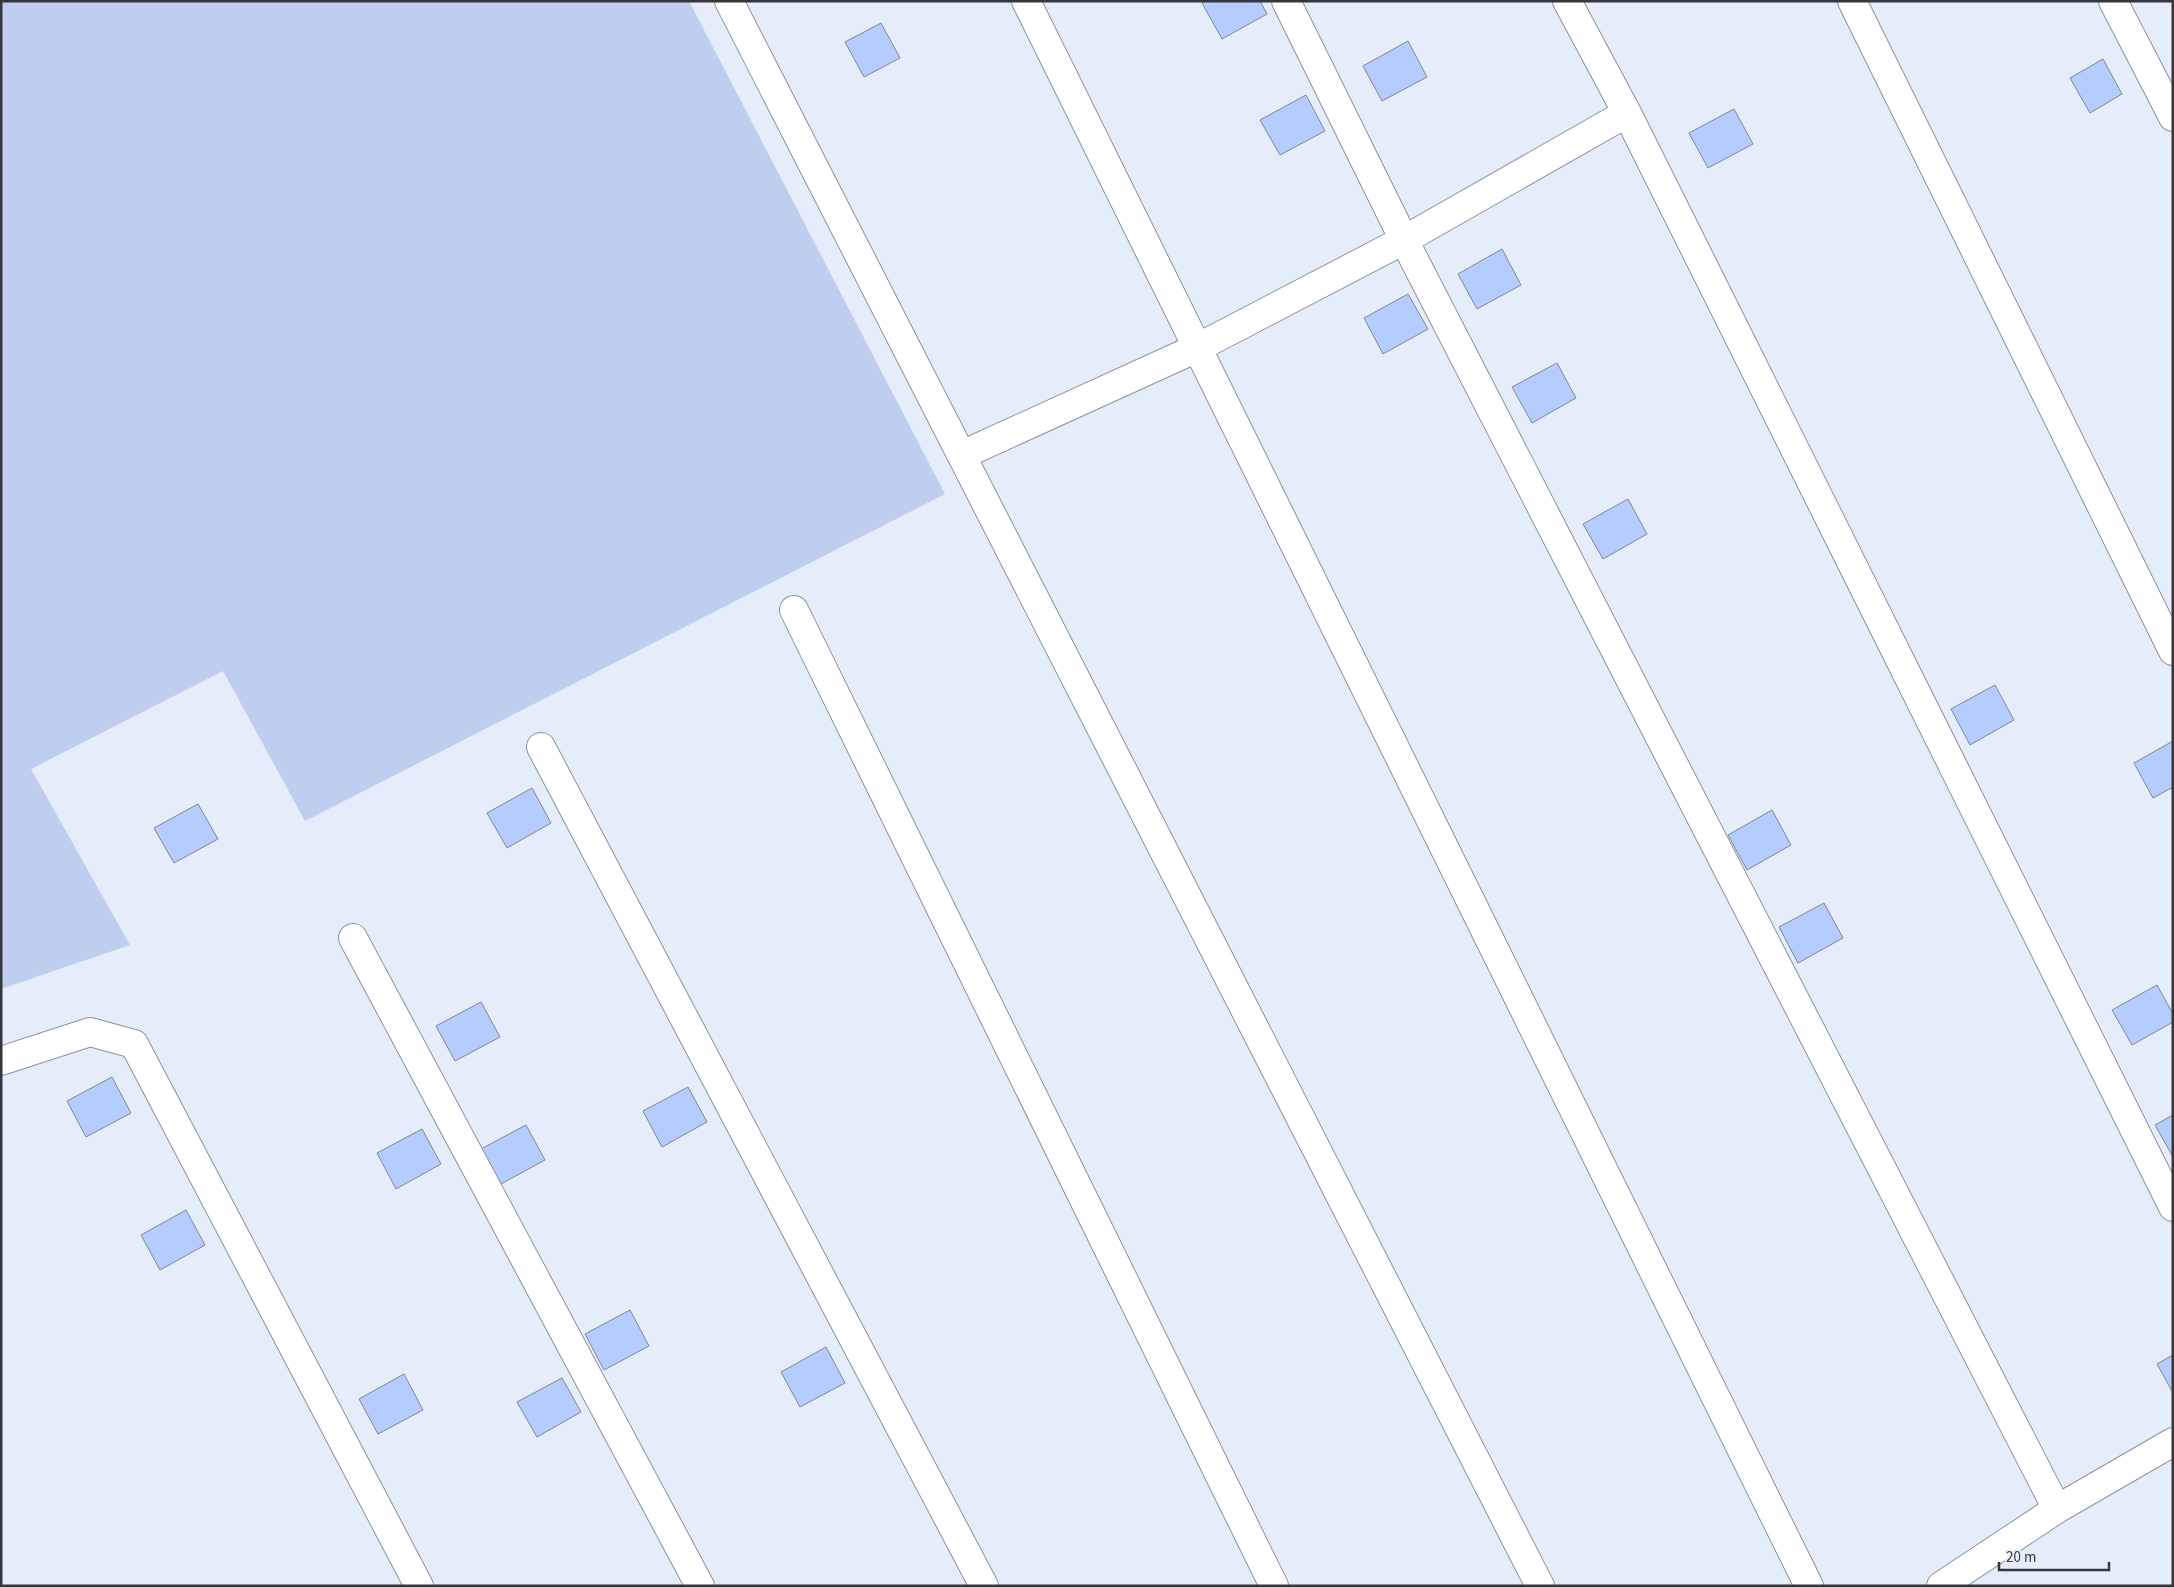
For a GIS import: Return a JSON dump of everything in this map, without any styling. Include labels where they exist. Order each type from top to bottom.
[{"type":"street","points":[[730,1],[1540,1586]]},
{"type":"street","points":[[1026,1],[1808,1586]]},
{"type":"street","points":[[1286,1],[1404,240],[2057,1509]]},
{"type":"street","points":[[1567,1],[1627,113],[2173,1207]]},
{"type":"street","points":[[1852,1],[2173,651]]},
{"type":"street","points":[[2113,1],[2173,117]]},
{"type":"street","points":[[962,455],[1197,348],[1404,240],[1627,113]]},
{"type":"street","points":[[794,610],[1274,1586]]},
{"type":"street","points":[[541,747],[984,1586]]},
{"type":"street","points":[[353,938],[700,1586]]},
{"type":"street","points":[[1,1061],[90,1032],[134,1044],[419,1586]]},
{"type":"street","points":[[1941,1586],[2057,1509],[2173,1442]]},
{"type":"shaded area","points":[[1,1],[689,1],[945,494],[305,821],[223,671],[31,769],[130,945],[1,989]]},
{"type":"building","points":[[1206,1],[1260,1],[1267,14],[1222,39],[1202,3]]},
{"type":"building","points":[[881,23],[900,58],[864,77],[845,42]]},
{"type":"building","points":[[1408,41],[1427,77],[1382,101],[1363,66]]},
{"type":"building","points":[[2103,59],[2122,94],[2090,113],[2070,78]]},
{"type":"building","points":[[1306,95],[1325,131],[1280,155],[1260,120]]},
{"type":"building","points":[[1734,109],[1753,144],[1708,168],[1689,133]]},
{"type":"building","points":[[1502,249],[1521,285],[1477,309],[1458,274]]},
{"type":"building","points":[[1408,294],[1428,329],[1383,354],[1364,318]]},
{"type":"building","points":[[1557,363],[1576,398],[1532,423],[1512,387]]},
{"type":"building","points":[[1628,499],[1647,534],[1603,559],[1583,524]]},
{"type":"building","points":[[1995,685],[2014,720],[1970,745],[1951,709]]},
{"type":"building","points":[[2173,741],[2173,787],[2153,798],[2134,763]]},
{"type":"building","points":[[532,788],[551,823],[507,848],[487,813]]},
{"type":"building","points":[[198,804],[218,839],[174,863],[154,828]]},
{"type":"building","points":[[1772,810],[1791,845],[1747,870],[1728,835]]},
{"type":"building","points":[[1824,903],[1843,938],[1798,963],[1779,927]]},
{"type":"building","points":[[2157,985],[2173,1014],[2173,1022],[2132,1045],[2112,1010]]},
{"type":"building","points":[[481,1002],[500,1037],[455,1061],[436,1026]]},
{"type":"building","points":[[112,1077],[131,1113],[86,1137],[67,1101]]},
{"type":"building","points":[[688,1087],[707,1122],[662,1147],[643,1111]]},
{"type":"building","points":[[2173,1115],[2173,1157],[2155,1125]]},
{"type":"building","points":[[526,1125],[545,1160],[501,1184],[481,1149]]},
{"type":"building","points":[[422,1129],[441,1164],[396,1189],[377,1153]]},
{"type":"building","points":[[186,1210],[205,1245],[160,1270],[141,1235]]},
{"type":"building","points":[[630,1310],[649,1346],[604,1370],[585,1334]]},
{"type":"building","points":[[826,1347],[845,1383],[800,1407],[781,1372]]},
{"type":"building","points":[[2173,1355],[2173,1393],[2157,1364]]},
{"type":"building","points":[[404,1374],[423,1410],[378,1434],[359,1399]]},
{"type":"building","points":[[562,1378],[581,1412],[537,1437],[517,1402]]}]
